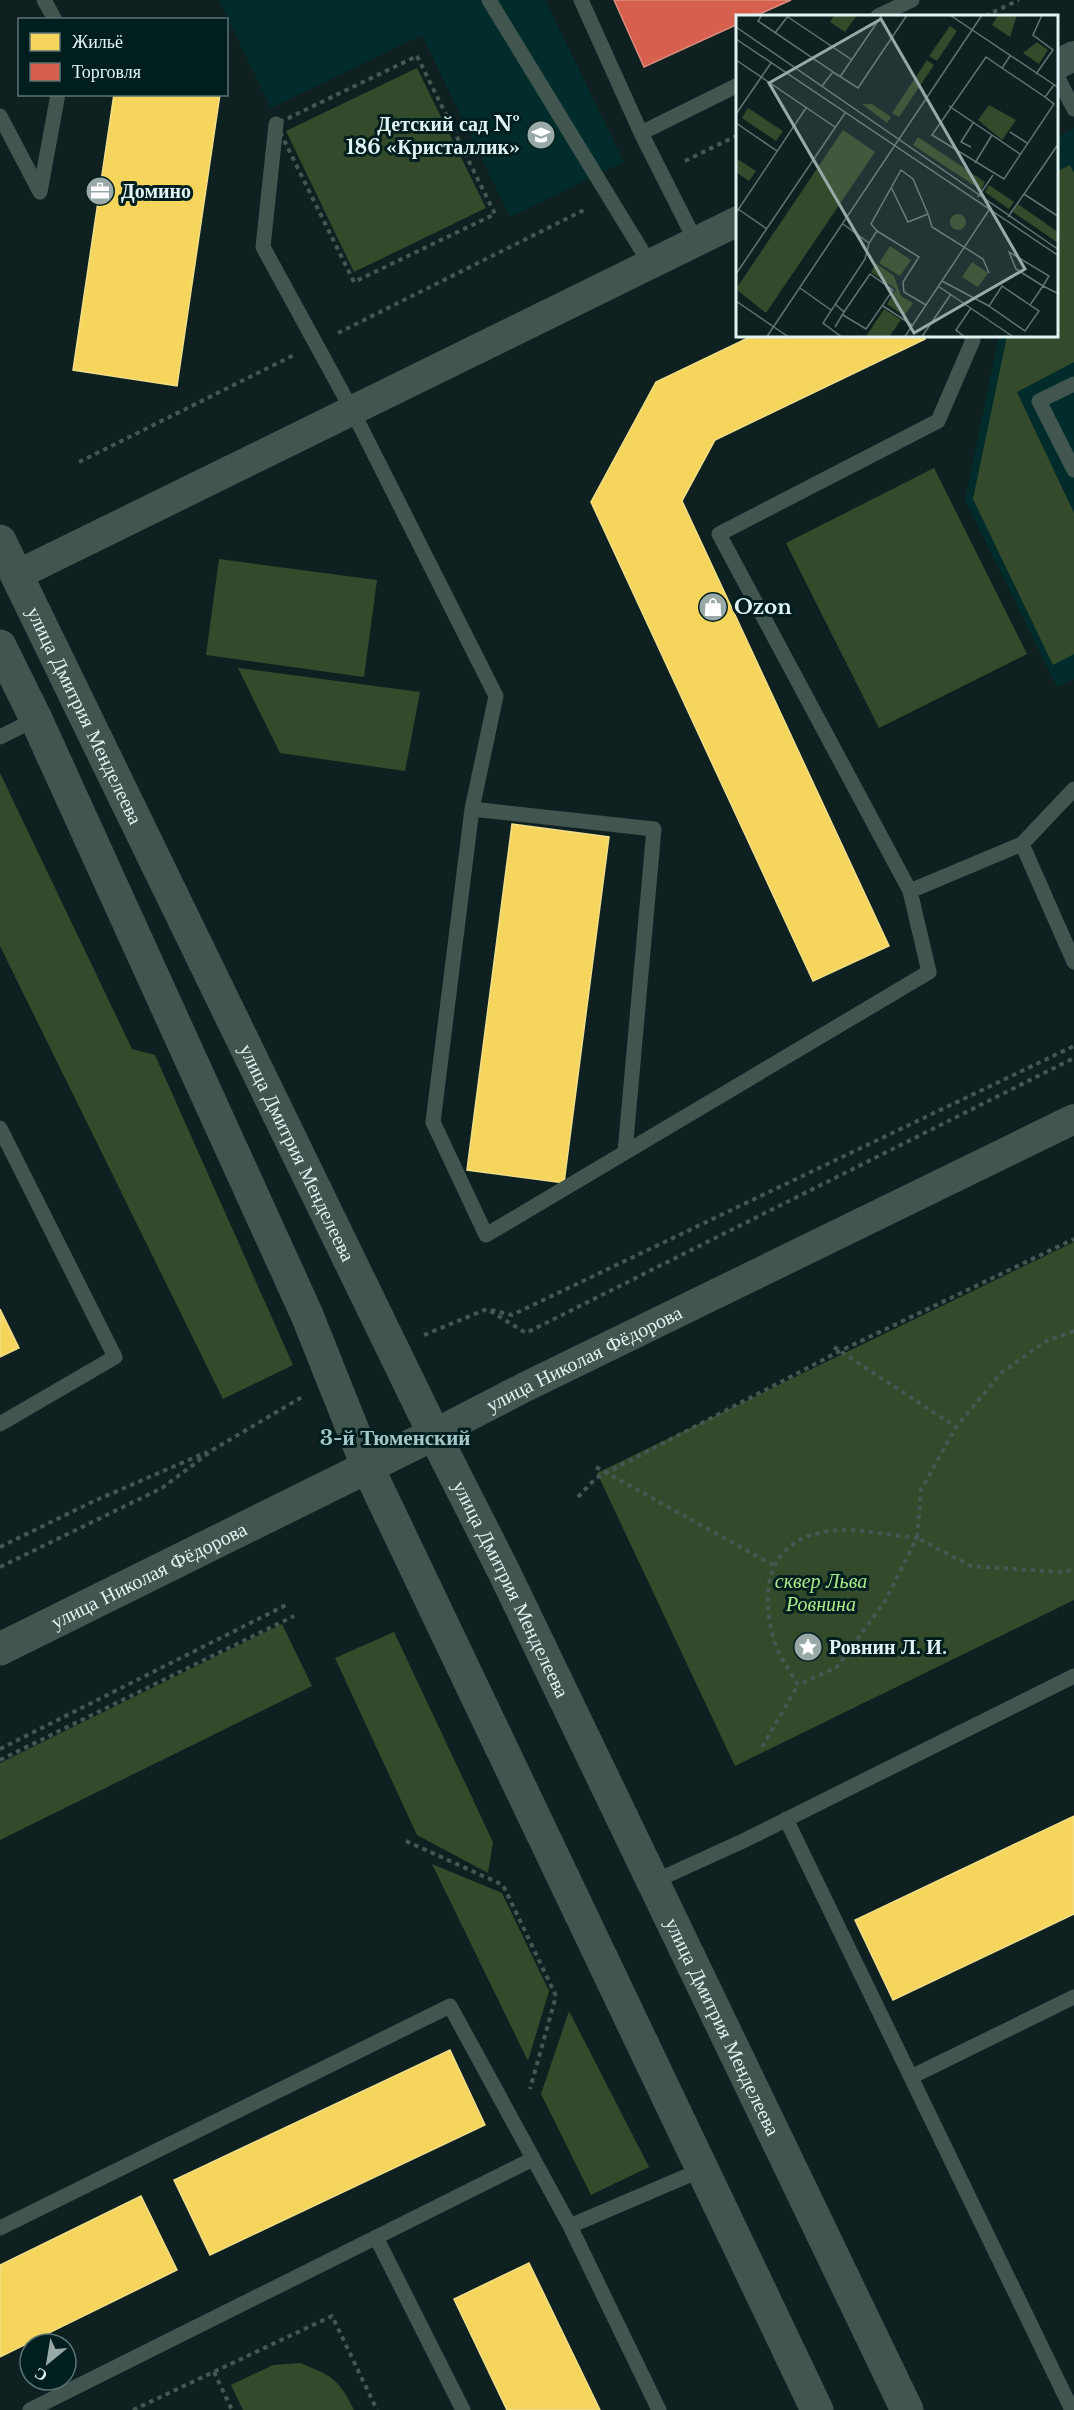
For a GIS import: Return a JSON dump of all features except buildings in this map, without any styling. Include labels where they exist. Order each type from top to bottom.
[{"type":"street","points":[[1059,64],[1074,56]]},
{"type":"street","points":[[17,575],[736,222]]},
{"type":"street","name":"улица Дмитрия Менделеева","points":[[0,541],[392,1349],[503,1570],[907,2410]]},
{"type":"street","points":[[0,646],[36,719],[307,1315],[368,1467],[816,2410]]},
{"type":"street","name":"улица Николая Фёдорова","points":[[0,1649],[525,1387],[1074,1119]]},
{"type":"lane","points":[[44,0],[54,18]]},
{"type":"lane","points":[[489,0],[650,264]]},
{"type":"lane","points":[[581,0],[641,133],[696,242]]},
{"type":"lane","points":[[880,15],[912,0]]},
{"type":"lane","points":[[1059,80],[1074,109]]},
{"type":"lane","points":[[641,133],[736,86]]},
{"type":"lane","points":[[0,116],[40,192],[58,96]]},
{"type":"lane","points":[[276,124],[263,247],[352,410],[496,696],[472,808],[433,1122],[486,1235],[929,972],[909,891],[719,534],[938,421],[972,338]]},
{"type":"lane","points":[[1074,384],[1040,401],[1074,470]]},
{"type":"lane","points":[[0,737],[36,719]]},
{"type":"lane","points":[[909,891],[1022,844],[1074,789]]},
{"type":"lane","points":[[472,808],[654,829],[625,1152]]},
{"type":"lane","points":[[1022,844],[1074,962]]},
{"type":"lane","points":[[0,1128],[115,1357],[0,1424]]},
{"type":"lane","points":[[653,1882],[786,1819],[1074,1676]]},
{"type":"lane","points":[[786,1819],[1072,2410]]},
{"type":"lane","points":[[911,2077],[1074,1997]]},
{"type":"lane","points":[[0,2228],[450,2006],[570,2226],[659,2410]]},
{"type":"lane","points":[[30,2410],[533,2159]]},
{"type":"lane","points":[[570,2226],[701,2170]]},
{"type":"lane","points":[[376,2237],[463,2410]]},
{"type":"path","points":[[987,15],[1019,0]]},
{"type":"path","points":[[417,56],[495,214],[354,282],[276,124],[417,56]]},
{"type":"path","points":[[661,172],[736,136]]},
{"type":"path","points":[[79,462],[610,197]]},
{"type":"path","points":[[392,1349],[487,1309],[512,1315],[1074,1046]]},
{"type":"path","points":[[487,1309],[526,1334],[1074,1058]]},
{"type":"path","points":[[578,1497],[596,1478],[840,1351],[1074,1239]]},
{"type":"path","points":[[762,1747],[798,1685],[837,1667],[885,1601],[917,1538],[921,1490],[956,1427],[1001,1373],[1046,1341],[1074,1331]]},
{"type":"path","points":[[834,1347],[956,1427]]},
{"type":"path","points":[[0,1567],[162,1488],[214,1449],[333,1379]]},
{"type":"path","points":[[0,1547],[214,1449]]},
{"type":"path","points":[[596,1467],[773,1564]]},
{"type":"path","points":[[798,1685],[774,1642],[767,1594],[773,1564],[797,1539],[840,1530],[917,1538],[971,1566],[1059,1572],[1074,1570]]},
{"type":"path","points":[[0,1749],[288,1604]]},
{"type":"path","points":[[0,1760],[294,1616]]},
{"type":"path","points":[[406,1841],[503,1885],[556,1996],[530,2089]]},
{"type":"path","points":[[133,2410],[332,2316],[377,2410]]},
{"type":"path","points":[[214,2372],[232,2410]]},
{"type":"shaded area","name":"Детский сад № 186 «Кристаллик»","points":[[219,0],[545,0],[624,162],[510,217],[422,35],[271,108]]},
{"type":"shaded area","points":[[1074,128],[1074,679],[1057,687],[965,500],[999,338],[1059,338],[1059,136]]},
{"type":"green space","points":[[417,68],[486,208],[354,272],[286,131]]},
{"type":"green space","points":[[1070,165],[1074,173],[1074,362],[1017,392],[1074,513],[1074,654],[1053,665],[973,499],[1007,338],[1059,338],[1059,170]]},
{"type":"green space","points":[[934,468],[1027,654],[879,728],[786,543]]},
{"type":"green space","points":[[219,559],[377,580],[364,677],[206,655]]},
{"type":"green space","points":[[238,668],[420,692],[405,771],[280,753]]},
{"type":"green space","points":[[0,773],[132,1049],[155,1055],[293,1365],[223,1399],[0,946]]},
{"type":"green space","name":"сквер Льва Ровнина","points":[[1074,1242],[1074,1600],[735,1766],[597,1473]]},
{"type":"green space","points":[[282,1624],[312,1686],[0,1840],[0,1763]]},
{"type":"green space","points":[[394,1632],[493,1842],[488,1873],[417,1835],[335,1658]]},
{"type":"green space","points":[[432,1864],[502,1893],[549,1991],[528,2061]]},
{"type":"green space","points":[[569,2011],[649,2167],[591,2195],[541,2094]]},
{"type":"green space","points":[[300,2363],[333,2379],[344,2391],[354,2410],[243,2410],[231,2385],[273,2365]]},
{"type":"place","name":"Детский сад № 186 «Кристаллик»","points":[[541,135]]},
{"type":"place","name":"Домино","points":[[100,191]]},
{"type":"place","name":"Ozon","points":[[713,607]]},
{"type":"place","name":"Ровнин Л. И.","points":[[808,1647]]},
{"type":"district","name":"3-й Тюменский","points":[[395,1438]]}]
